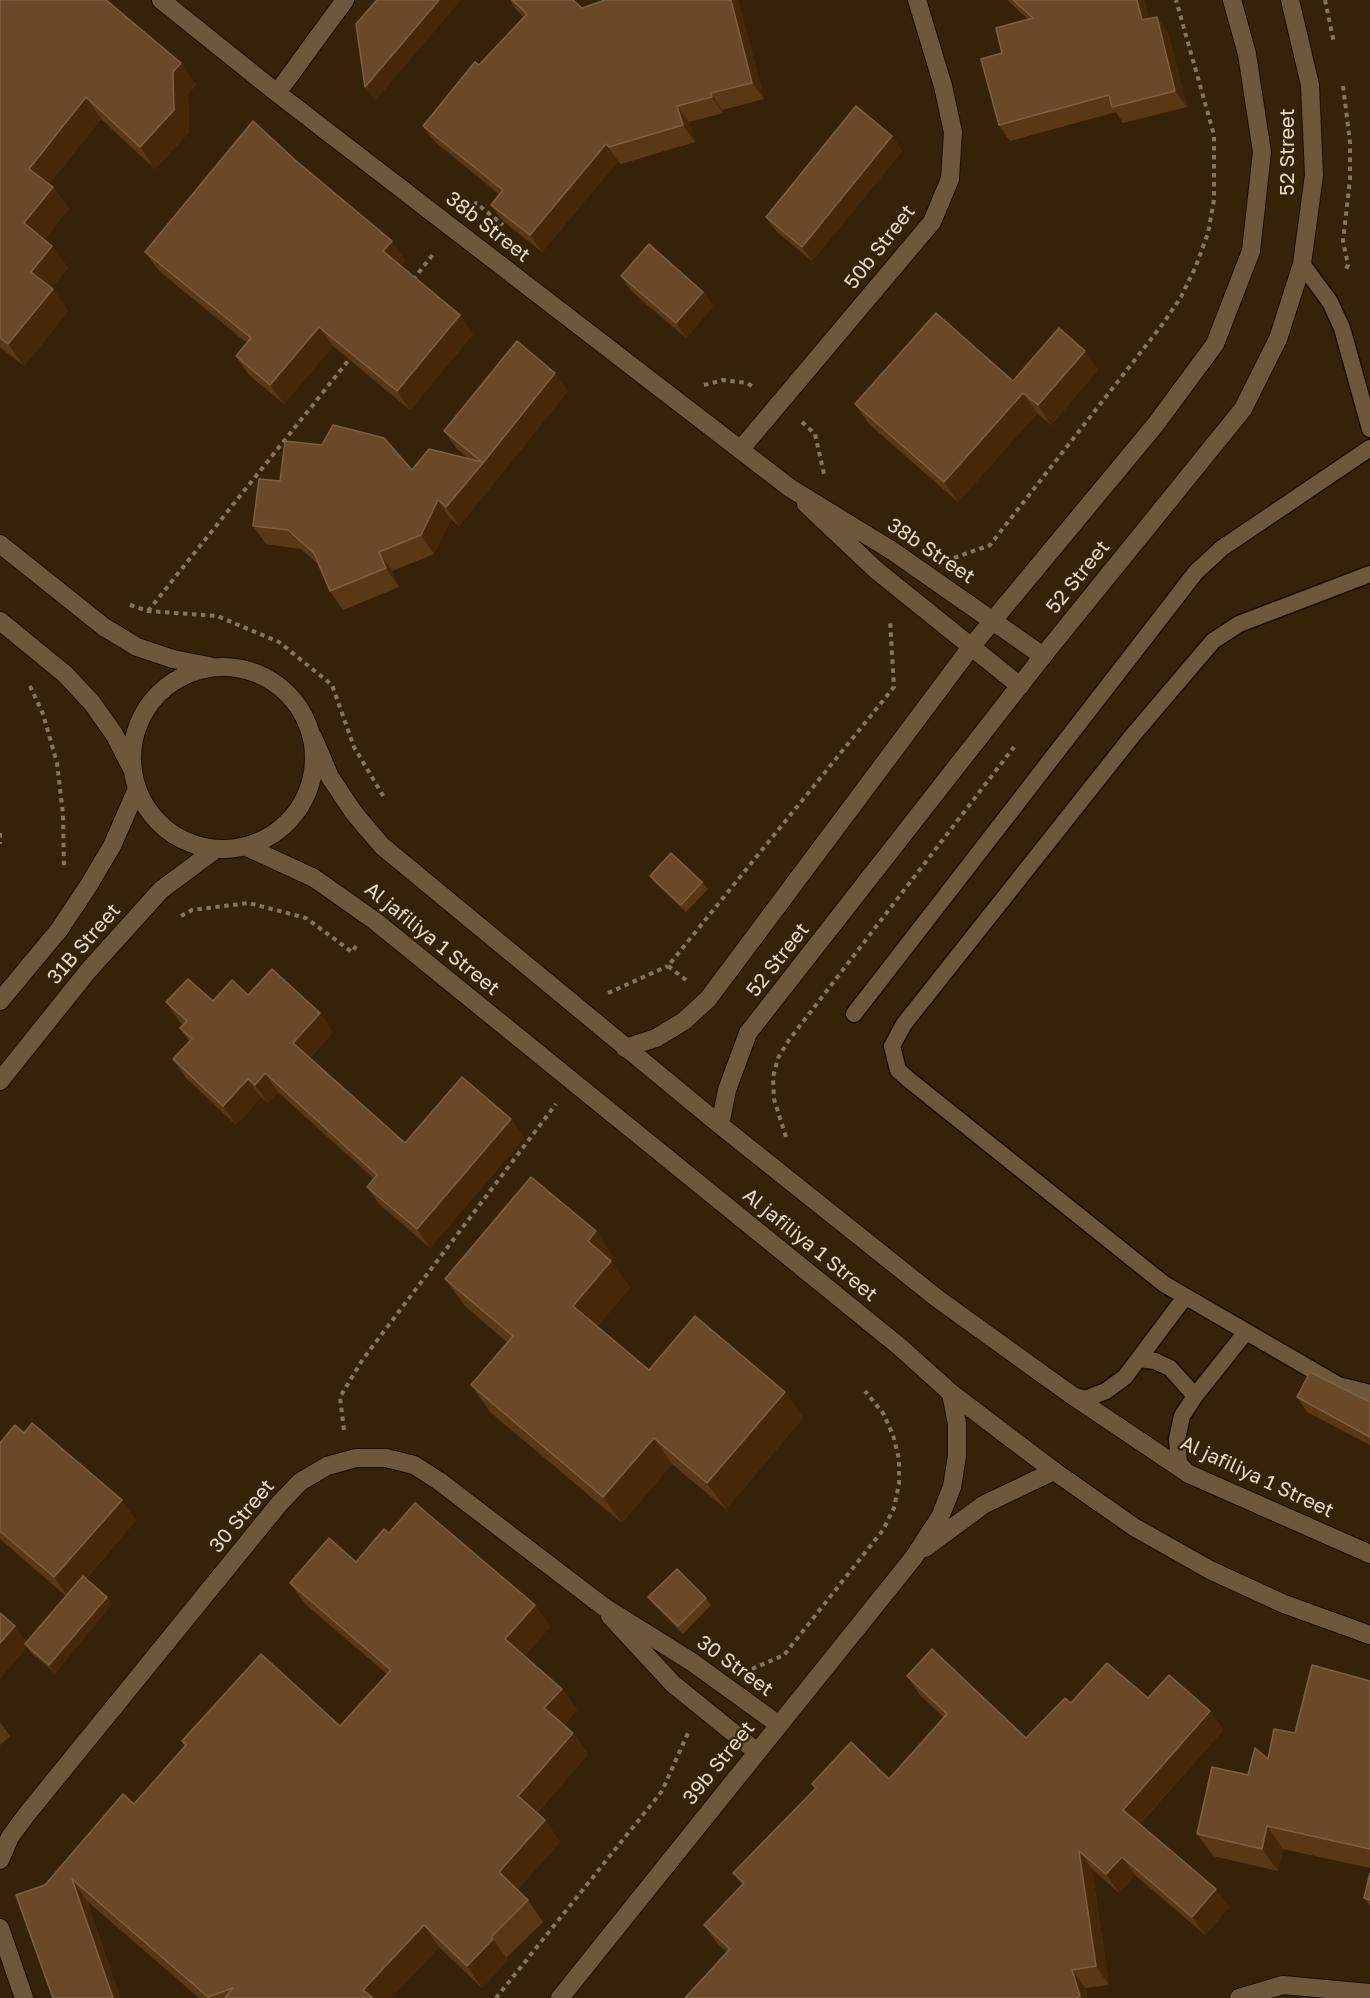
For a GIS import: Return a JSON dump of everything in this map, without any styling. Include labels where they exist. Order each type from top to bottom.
[{"type":"street","name":"38b Street","points":[[161,0],[277,93],[790,488],[925,573],[1043,656]]},
{"type":"street","points":[[277,93],[345,0]]},
{"type":"street","name":"50b Street","points":[[740,450],[932,222],[950,179],[953,132],[943,86],[918,0]]},
{"type":"street","name":"52 Street","points":[[625,1048],[656,1038],[684,1021],[708,999],[971,647],[1156,424],[1215,344],[1251,251],[1262,152],[1247,54],[1232,0]]},
{"type":"street","name":"52 Street","points":[[720,1125],[730,1080],[748,1033],[1043,656],[1243,409],[1278,339],[1302,264],[1314,175],[1310,85],[1290,0]]},
{"type":"street","name":"38b Street","points":[[790,488],[847,544],[1020,686]]},
{"type":"street","points":[[0,544],[104,627],[137,647],[173,659],[211,666],[245,668],[276,682],[299,706],[313,737],[314,772],[302,805],[279,831],[247,847],[216,849],[190,844],[167,831],[149,812],[137,789],[132,769],[114,734],[92,703],[65,674],[0,621]]},
{"type":"street","points":[[132,769],[135,733],[151,701],[178,678],[211,666]]},
{"type":"street","name":"Al jafiliya 1 Street","points":[[313,737],[330,777],[354,813],[382,846],[625,1048],[938,1299],[1070,1394],[1189,1474],[1370,1554]]},
{"type":"street","name":"31B Street","points":[[0,1001],[58,930],[87,888],[112,846],[137,789]]},
{"type":"street","name":"Al jafiliya 1 Street","points":[[247,847],[314,878],[375,921],[900,1347],[951,1393],[1054,1471],[1134,1527],[1210,1570],[1284,1604],[1370,1635]]},
{"type":"street","name":"31B Street","points":[[0,1081],[88,971],[162,890],[216,849]]},
{"type":"street","name":"39b Street","points":[[560,1998],[914,1557],[940,1517],[952,1486],[957,1456],[957,1424],[951,1393]]},
{"type":"street","name":"30 Street","points":[[0,1860],[10,1836],[27,1814],[279,1504],[300,1482],[327,1466],[356,1458],[386,1458],[414,1465],[439,1481],[604,1607],[721,1682],[778,1725]]},
{"type":"street","name":"39b Street","points":[[914,1557],[983,1505],[1017,1486],[1054,1471]]},
{"type":"street","name":"30 Street","points":[[604,1607],[648,1658],[699,1707],[757,1752]]},
{"type":"street","points":[[0,1929],[24,1998]]},
{"type":"street","points":[[1239,1998],[1283,1986],[1370,1993]]},
{"type":"lane","points":[[1302,264],[1330,302],[1342,328],[1370,429]]},
{"type":"lane","points":[[854,1014],[1196,572],[1222,548],[1370,448]]},
{"type":"lane","points":[[1370,574],[1239,624],[1213,641],[1133,735],[904,1024],[892,1046],[898,1070],[908,1079],[1164,1284],[1338,1385],[1370,1393]]},
{"type":"lane","points":[[1070,1394],[1085,1399],[1106,1391],[1125,1377],[1185,1297]]},
{"type":"lane","points":[[1189,1474],[1179,1463],[1177,1439],[1182,1416],[1246,1332]]},
{"type":"lane","points":[[1139,1359],[1155,1360],[1170,1368],[1195,1396]]},
{"type":"path","points":[[925,573],[934,559],[946,560],[990,545],[1162,325],[1181,297],[1196,266],[1208,233],[1214,200],[1214,135],[1176,0]]},
{"type":"path","points":[[1325,0],[1335,46]]},
{"type":"path","points":[[1330,302],[1348,264],[1343,241],[1350,179],[1350,142],[1341,78]]},
{"type":"path","points":[[409,285],[453,229],[477,204],[504,226]]},
{"type":"path","points":[[148,611],[357,350]]},
{"type":"path","points":[[699,386],[723,380],[747,383],[780,403]]},
{"type":"path","points":[[602,995],[668,966],[894,687],[890,618],[907,595]]},
{"type":"path","points":[[120,602],[148,611],[217,616],[279,642],[332,685],[354,747],[388,804]]},
{"type":"path","points":[[26,676],[43,714],[57,764],[63,814],[62,866],[87,888]]},
{"type":"path","points":[[790,1142],[779,1121],[774,1099],[773,1077],[778,1058],[789,1040],[1020,739]]},
{"type":"path","points":[[0,833],[0,844]]},
{"type":"path","points":[[171,921],[192,910],[249,903],[306,918],[352,952],[375,921]]},
{"type":"path","points":[[668,966],[708,999]]},
{"type":"path","points":[[356,1458],[342,1424],[340,1397],[363,1359],[573,1082]]},
{"type":"path","points":[[721,1682],[784,1655],[883,1530],[894,1508],[898,1492],[899,1459],[894,1435],[883,1413],[865,1390]]},
{"type":"path","points":[[496,1998],[662,1791],[699,1707]]},
{"type":"building","points":[[0,0],[106,0],[181,63],[173,72],[174,110],[140,147],[86,97],[29,169],[53,187],[24,223],[52,246],[31,272],[53,289],[8,344],[0,338]]},
{"type":"building","points":[[377,0],[439,0],[365,87],[356,24]]},
{"type":"building","points":[[512,0],[573,0],[582,8],[605,0],[731,0],[752,83],[711,93],[712,97],[677,106],[683,125],[609,147],[606,144],[530,235],[491,205],[503,190],[423,126],[475,62],[479,65],[527,14]]},
{"type":"building","points":[[1013,0],[1137,0],[1142,20],[1157,17],[1175,91],[1112,107],[1109,95],[999,125],[981,59],[1002,53],[996,28],[1033,18]]},
{"type":"building","points":[[856,106],[892,136],[802,247],[766,217]]},
{"type":"building","points":[[253,121],[295,160],[392,241],[383,251],[460,315],[397,391],[319,327],[270,385],[236,356],[251,338],[145,252]]},
{"type":"building","points":[[649,244],[703,292],[676,323],[621,276]]},
{"type":"building","points":[[936,313],[1013,381],[1059,328],[1085,351],[1038,405],[1023,393],[944,482],[855,404]]},
{"type":"building","points":[[517,341],[555,373],[446,507],[438,500],[421,535],[379,552],[386,568],[330,591],[314,553],[288,530],[253,526],[259,479],[280,481],[285,441],[322,445],[333,425],[384,438],[412,470],[429,449],[482,462],[444,431]]},
{"type":"building","points":[[671,853],[702,882],[681,905],[650,876]]},
{"type":"building","points":[[272,969],[320,1013],[293,1043],[405,1143],[462,1077],[511,1119],[417,1229],[367,1187],[377,1175],[265,1073],[255,1085],[248,1079],[223,1106],[173,1059],[192,1039],[180,1028],[187,1021],[166,1002],[188,979],[213,1001],[232,980],[248,995]]},
{"type":"building","points":[[531,1177],[596,1231],[588,1241],[611,1261],[573,1306],[649,1370],[695,1316],[785,1392],[707,1483],[654,1438],[603,1497],[471,1385],[513,1336],[445,1279]]},
{"type":"building","points":[[1310,1372],[1370,1402],[1370,1437],[1297,1397]]},
{"type":"building","points":[[32,1423],[122,1500],[54,1577],[0,1531],[0,1443],[15,1425],[24,1433]]},
{"type":"building","points":[[415,1503],[535,1605],[505,1639],[562,1689],[544,1708],[573,1733],[518,1796],[545,1820],[499,1872],[528,1900],[491,1937],[493,1939],[467,1966],[424,1925],[363,1990],[373,1998],[225,1998],[233,1988],[208,1997],[72,1879],[113,1998],[53,1998],[16,1895],[45,1885],[123,1794],[134,1804],[186,1745],[182,1741],[261,1654],[340,1726],[391,1670],[290,1583],[329,1538],[356,1562],[384,1529],[389,1533]]},
{"type":"building","points":[[677,1569],[706,1598],[678,1626],[648,1597]]},
{"type":"building","points":[[83,1576],[107,1597],[49,1665],[25,1644]]},
{"type":"building","points":[[0,1613],[15,1626],[0,1643]]},
{"type":"building","points":[[932,1649],[1026,1738],[1065,1698],[1071,1703],[1107,1663],[1148,1698],[1169,1675],[1210,1711],[1123,1810],[1216,1889],[1192,1917],[1122,1857],[1106,1874],[1079,1851],[1096,1966],[1072,1970],[1080,1996],[1076,1998],[685,1998],[730,1949],[704,1925],[744,1883],[733,1873],[816,1788],[812,1784],[851,1742],[889,1779],[947,1714],[907,1676]]},
{"type":"building","points":[[1312,1665],[1370,1681],[1370,1849],[1267,1826],[1262,1849],[1197,1834],[1212,1767],[1248,1775],[1255,1748],[1268,1759],[1274,1729],[1295,1733]]},
{"type":"building","points":[[1370,1873],[1370,1900],[1364,1898]]}]
